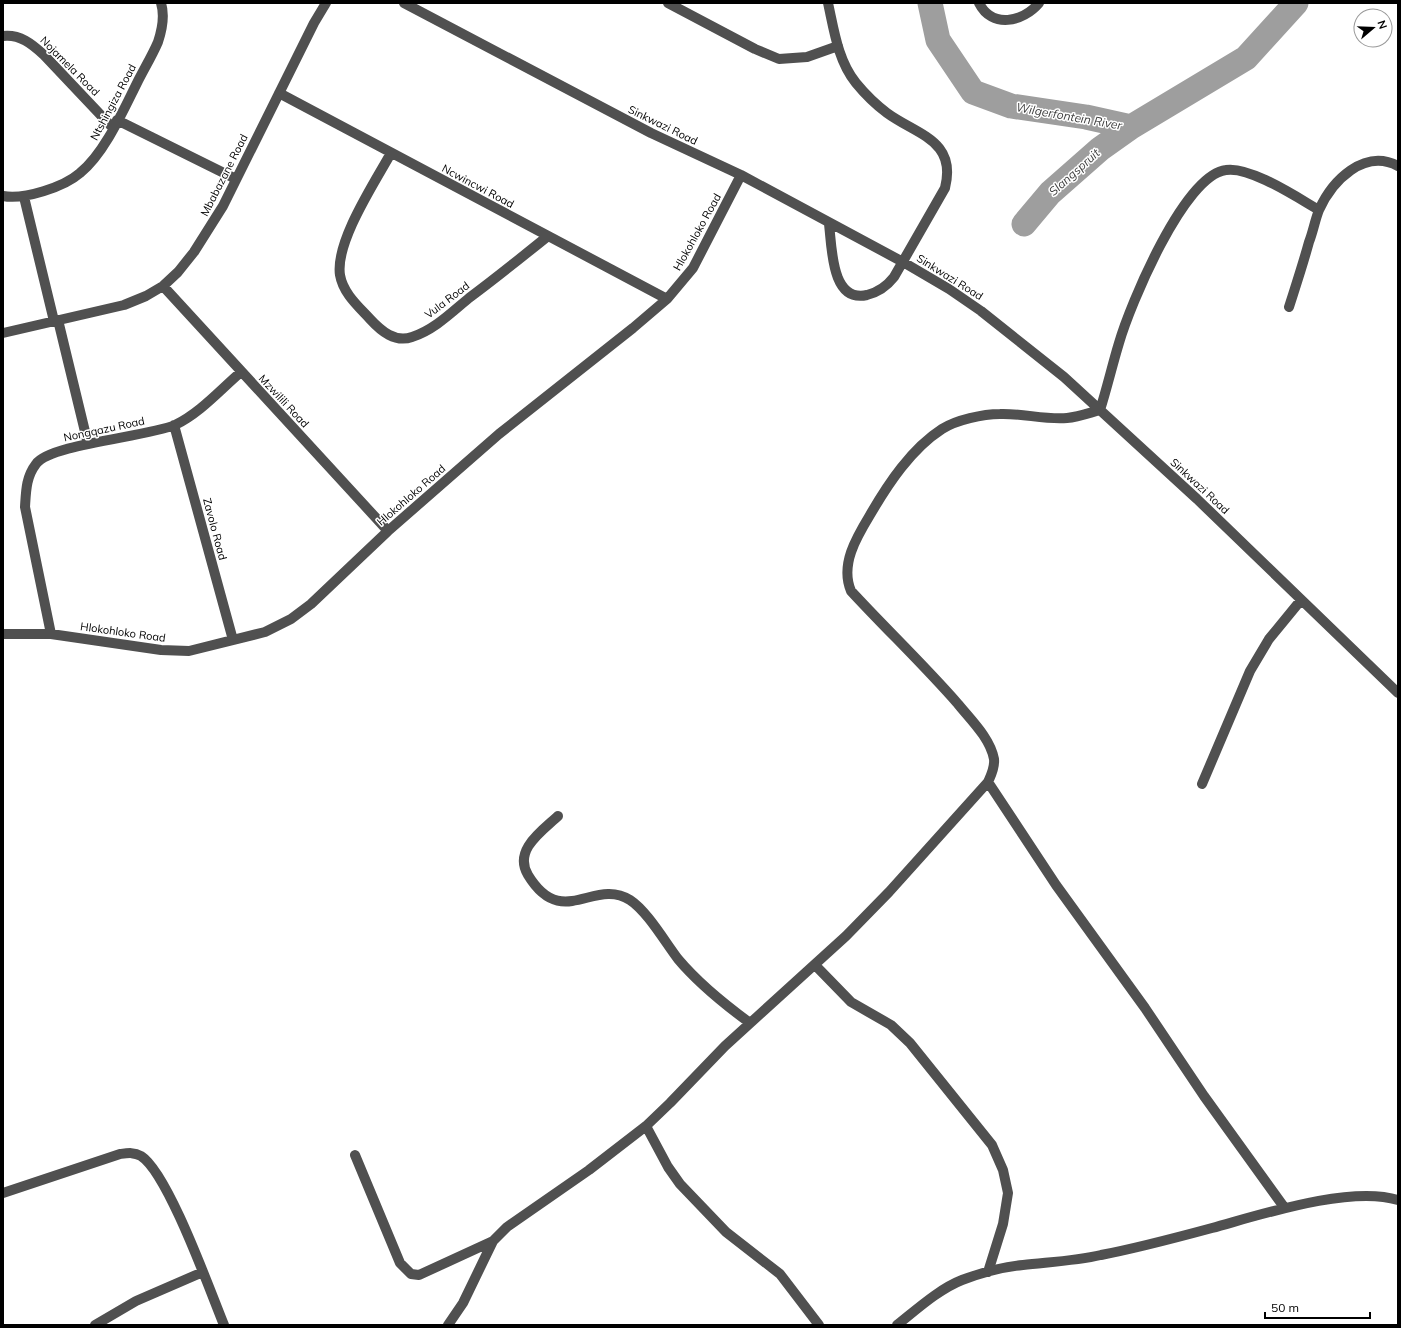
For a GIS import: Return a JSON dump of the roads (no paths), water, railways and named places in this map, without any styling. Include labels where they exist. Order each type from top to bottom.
[{"type":"street","name":"Ntshingiza Road","points":[[3,196],[12,198],[24,197],[70,181],[81,173],[106,142],[158,42],[163,23],[161,3]]},
{"type":"street","name":"Mbabazane Road","points":[[3,333],[124,305],[146,296],[163,286],[178,272],[194,252],[223,206],[314,23],[326,3]]},
{"type":"street","name":"Sinkwazi Road","points":[[404,3],[651,133],[741,175],[829,224],[903,262],[949,289],[981,311],[1064,377],[1197,499],[1398,693]]},
{"type":"street","points":[[668,3],[755,49],[779,59],[807,56],[838,46]]},
{"type":"street","points":[[828,3],[838,46],[848,70],[871,99],[886,112],[939,145],[948,166],[948,175],[945,188],[903,262],[888,285],[876,293],[864,296],[852,295],[845,291],[838,279],[829,224]]},
{"type":"street","points":[[979,3],[988,14],[1004,21],[1014,20],[1028,14],[1038,3]]},
{"type":"street","name":"Nojamela Road","points":[[3,36],[19,37],[32,44],[115,124],[236,179]]},
{"type":"street","name":"Ncwincwi Road","points":[[279,93],[667,299]]},
{"type":"street","name":"Vula Road","points":[[390,153],[352,225],[342,249],[340,261],[340,275],[350,298],[377,328],[389,336],[399,338],[411,337],[437,324],[548,236]]},
{"type":"street","points":[[1290,307],[1319,210],[1332,189],[1346,173],[1360,164],[1375,161],[1398,166]]},
{"type":"street","points":[[448,1325],[464,1303],[493,1241],[507,1227],[589,1170],[646,1126],[670,1104],[725,1046],[815,965],[889,892],[988,782],[994,768],[991,750],[974,722],[942,686],[851,591],[847,573],[850,557],[858,533],[885,489],[918,449],[942,428],[973,417],[1001,414],[1066,418],[1100,410],[1119,343],[1134,302],[1156,254],[1182,208],[1202,183],[1216,173],[1224,170],[1236,169],[1268,182],[1319,210]]},
{"type":"street","name":"Hlokohloko Road","points":[[3,634],[51,634],[177,651],[200,649],[265,632],[291,619],[311,604],[388,531],[499,434],[633,328],[667,299],[693,268],[741,175]]},
{"type":"street","points":[[24,197],[88,444]]},
{"type":"street","name":"Mzwilili Road","points":[[163,286],[388,531]]},
{"type":"street","name":"Nongqazu Road","points":[[51,634],[25,507],[26,488],[30,474],[40,460],[67,448],[134,436],[174,425],[195,412],[241,372]]},
{"type":"street","name":"Zavolo Road","points":[[174,425],[233,640]]},
{"type":"street","points":[[1202,784],[1250,671],[1269,639],[1301,600]]},
{"type":"street","points":[[988,782],[1056,885],[1145,1008],[1204,1096],[1284,1207]]},
{"type":"street","points":[[558,816],[534,838],[525,851],[524,863],[527,873],[537,888],[558,902],[572,902],[606,895],[619,896],[630,901],[644,914],[679,960],[707,990],[750,1023]]},
{"type":"street","points":[[815,965],[851,1002],[891,1026],[910,1043],[992,1145],[1003,1170],[1008,1193],[1003,1224],[988,1272]]},
{"type":"street","points":[[646,1126],[668,1167],[680,1184],[726,1232],[780,1274],[819,1325]]},
{"type":"street","points":[[3,1193],[120,1154],[132,1153],[141,1156],[150,1164],[161,1180],[224,1325]]},
{"type":"street","points":[[355,1155],[400,1263],[411,1274],[419,1275],[493,1241]]},
{"type":"street","points":[[897,1325],[929,1300],[959,1281],[988,1272],[1021,1265],[1100,1256],[1212,1228],[1284,1207],[1341,1198],[1369,1196],[1389,1197],[1398,1200]]},
{"type":"street","points":[[95,1325],[136,1301],[202,1272]]},
{"type":"waterway","name":"Wilgerfontein River","points":[[930,3],[938,40],[973,92],[1011,106],[1086,117],[1131,127],[1246,58],[1296,3]]},
{"type":"waterway","name":"Slangspruit","points":[[1024,224],[1050,193],[1100,149],[1131,127]]}]
